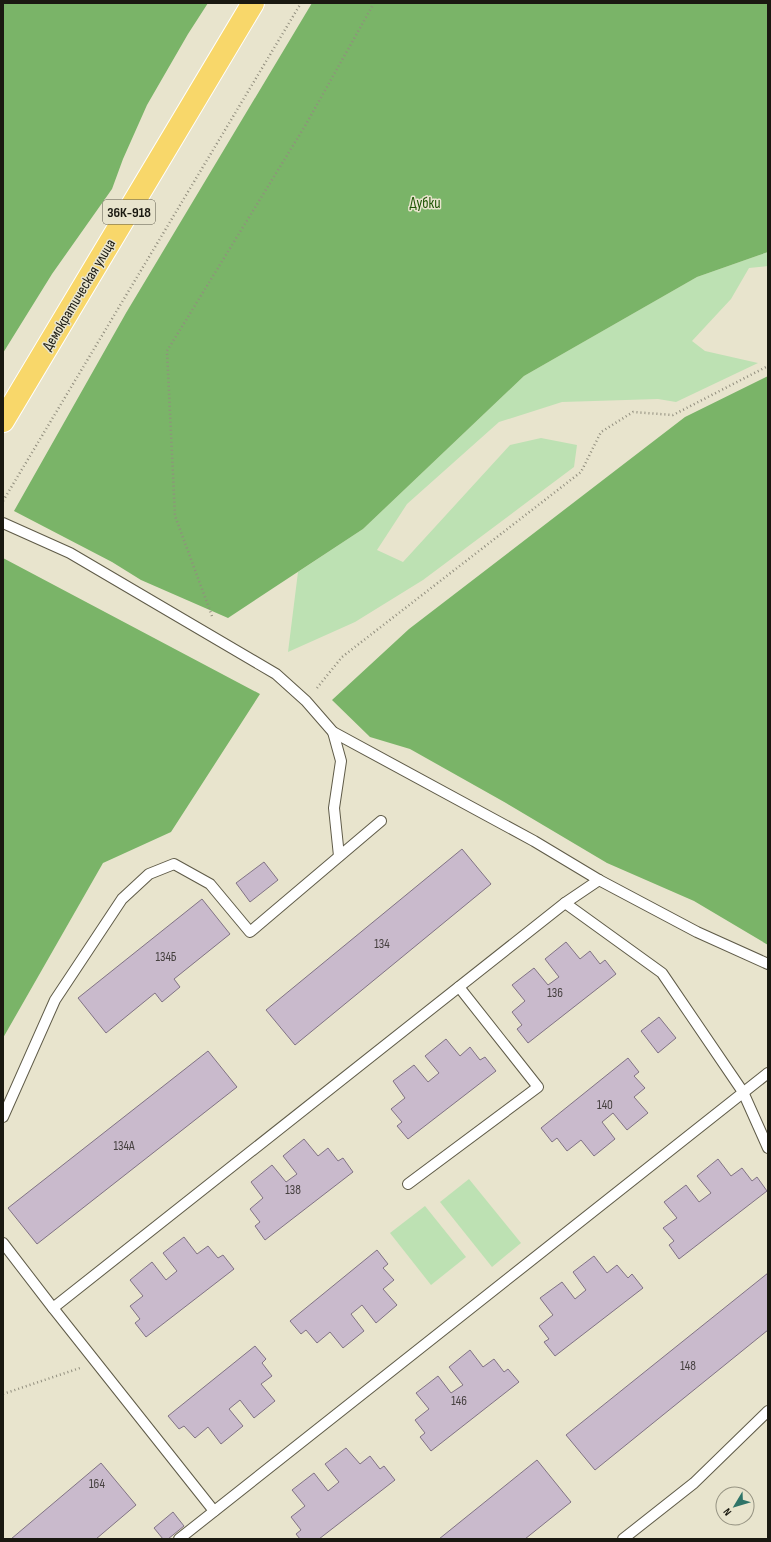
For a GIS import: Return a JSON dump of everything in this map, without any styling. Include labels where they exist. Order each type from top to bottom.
[{"type":"main road","name":"Демократическая улица","points":[[3,421],[253,3]]},
{"type":"lane","points":[[3,523],[70,553],[276,674],[306,701],[333,732],[534,841],[599,880],[697,932],[768,964]]},
{"type":"lane","points":[[333,732],[341,761],[334,808],[339,856]]},
{"type":"lane","points":[[3,1117],[55,1000],[122,899],[150,874],[174,864],[210,884],[250,932],[381,821]]},
{"type":"lane","points":[[53,1308],[565,903],[599,880]]},
{"type":"lane","points":[[565,903],[662,973],[743,1092],[768,1148]]},
{"type":"lane","points":[[408,1184],[538,1087],[459,987]]},
{"type":"lane","points":[[179,1539],[768,1072]]},
{"type":"lane","points":[[3,1243],[214,1511]]},
{"type":"lane","points":[[623,1539],[694,1483],[768,1411]]},
{"type":"path","points":[[3,501],[301,3]]},
{"type":"path","points":[[222,642],[175,516],[167,351],[305,126],[374,3]]},
{"type":"path","points":[[306,701],[342,657],[581,472],[601,432],[633,412],[673,414],[768,366]]},
{"type":"path","points":[[3,1394],[96,1362]]},
{"type":"green space","points":[[3,3],[208,3],[188,34],[147,105],[123,159],[112,189],[52,274],[3,353]]},
{"type":"green space","name":"Дубки","points":[[312,3],[768,3],[768,252],[697,277],[524,376],[363,529],[228,618],[141,580],[112,562],[14,511],[126,313]]},
{"type":"green space","points":[[768,252],[768,266],[749,268],[731,299],[692,341],[705,351],[758,363],[676,402],[658,399],[562,402],[499,422],[407,504],[377,550],[403,562],[510,445],[541,438],[577,445],[574,467],[423,580],[355,622],[288,652],[298,572],[363,529],[524,376],[697,277]]},
{"type":"green space","points":[[768,376],[768,945],[694,901],[607,863],[506,803],[410,749],[370,737],[332,700],[409,629],[685,417]]},
{"type":"green space","points":[[3,558],[260,694],[171,832],[103,863],[3,1038]]},
{"type":"green space","points":[[469,1179],[521,1243],[492,1267],[440,1202]]},
{"type":"green space","points":[[425,1206],[466,1257],[431,1285],[390,1233]]},
{"type":"building","points":[[462,849],[491,884],[295,1045],[266,1010]]},
{"type":"building","points":[[264,862],[278,880],[250,902],[236,883]]},
{"type":"building","points":[[202,899],[230,934],[174,979],[180,987],[162,1002],[155,993],[106,1033],[78,998]]},
{"type":"building","points":[[566,942],[580,959],[590,951],[600,964],[605,960],[616,974],[528,1043],[517,1029],[522,1025],[512,1012],[525,1001],[512,985],[534,968],[548,985],[559,977],[545,959]]},
{"type":"building","points":[[659,1017],[676,1038],[658,1053],[641,1031]]},
{"type":"building","points":[[446,1039],[460,1056],[470,1047],[480,1060],[485,1057],[496,1071],[408,1139],[397,1126],[402,1122],[391,1109],[405,1098],[393,1081],[414,1065],[428,1082],[439,1073],[425,1056]]},
{"type":"building","points":[[208,1051],[237,1087],[37,1244],[8,1208]]},
{"type":"building","points":[[628,1058],[639,1072],[634,1076],[645,1088],[634,1097],[648,1113],[627,1130],[613,1113],[602,1122],[615,1139],[594,1156],[581,1140],[567,1151],[557,1138],[552,1142],[541,1128]]},
{"type":"building","points":[[304,1139],[318,1156],[328,1148],[338,1161],[343,1158],[353,1172],[265,1240],[255,1226],[260,1222],[250,1209],[263,1198],[251,1182],[272,1165],[286,1182],[297,1174],[283,1156]]},
{"type":"building","points":[[718,1159],[731,1176],[742,1168],[752,1181],[757,1177],[767,1191],[679,1259],[669,1245],[674,1241],[663,1228],[677,1218],[664,1202],[686,1185],[699,1202],[711,1193],[697,1176]]},
{"type":"building","points":[[184,1237],[197,1254],[208,1246],[218,1258],[223,1255],[234,1269],[146,1337],[135,1323],[140,1319],[130,1306],[143,1296],[130,1280],[152,1262],[166,1280],[177,1271],[163,1253]]},
{"type":"building","points":[[377,1250],[388,1264],[383,1268],[394,1280],[383,1289],[397,1305],[376,1323],[362,1305],[351,1314],[364,1331],[343,1348],[330,1332],[317,1343],[306,1330],[301,1334],[290,1321]]},
{"type":"building","points":[[594,1256],[607,1273],[617,1265],[628,1278],[632,1274],[643,1288],[555,1356],[544,1342],[549,1339],[539,1326],[553,1315],[540,1298],[562,1282],[575,1299],[586,1290],[573,1272]]},
{"type":"building","points":[[768,1273],[768,1330],[595,1470],[566,1435]]},
{"type":"building","points":[[255,1346],[266,1359],[262,1363],[272,1376],[261,1384],[275,1401],[254,1418],[240,1400],[229,1409],[243,1426],[221,1444],[208,1427],[195,1438],[184,1426],[179,1429],[168,1416]]},
{"type":"building","points":[[470,1350],[483,1367],[494,1359],[504,1372],[508,1369],[519,1382],[431,1451],[420,1437],[425,1433],[415,1420],[429,1409],[416,1393],[438,1376],[451,1393],[463,1385],[449,1367]]},
{"type":"building","points":[[346,1448],[360,1464],[370,1456],[380,1469],[384,1466],[395,1480],[319,1539],[300,1539],[296,1534],[301,1530],[291,1517],[305,1506],[292,1490],[314,1473],[328,1491],[339,1482],[325,1464]]},
{"type":"building","points":[[537,1460],[571,1502],[525,1539],[439,1539]]},
{"type":"building","points":[[101,1463],[136,1505],[96,1539],[11,1539]]},
{"type":"building","points":[[173,1512],[184,1526],[168,1539],[163,1539],[154,1528]]}]
